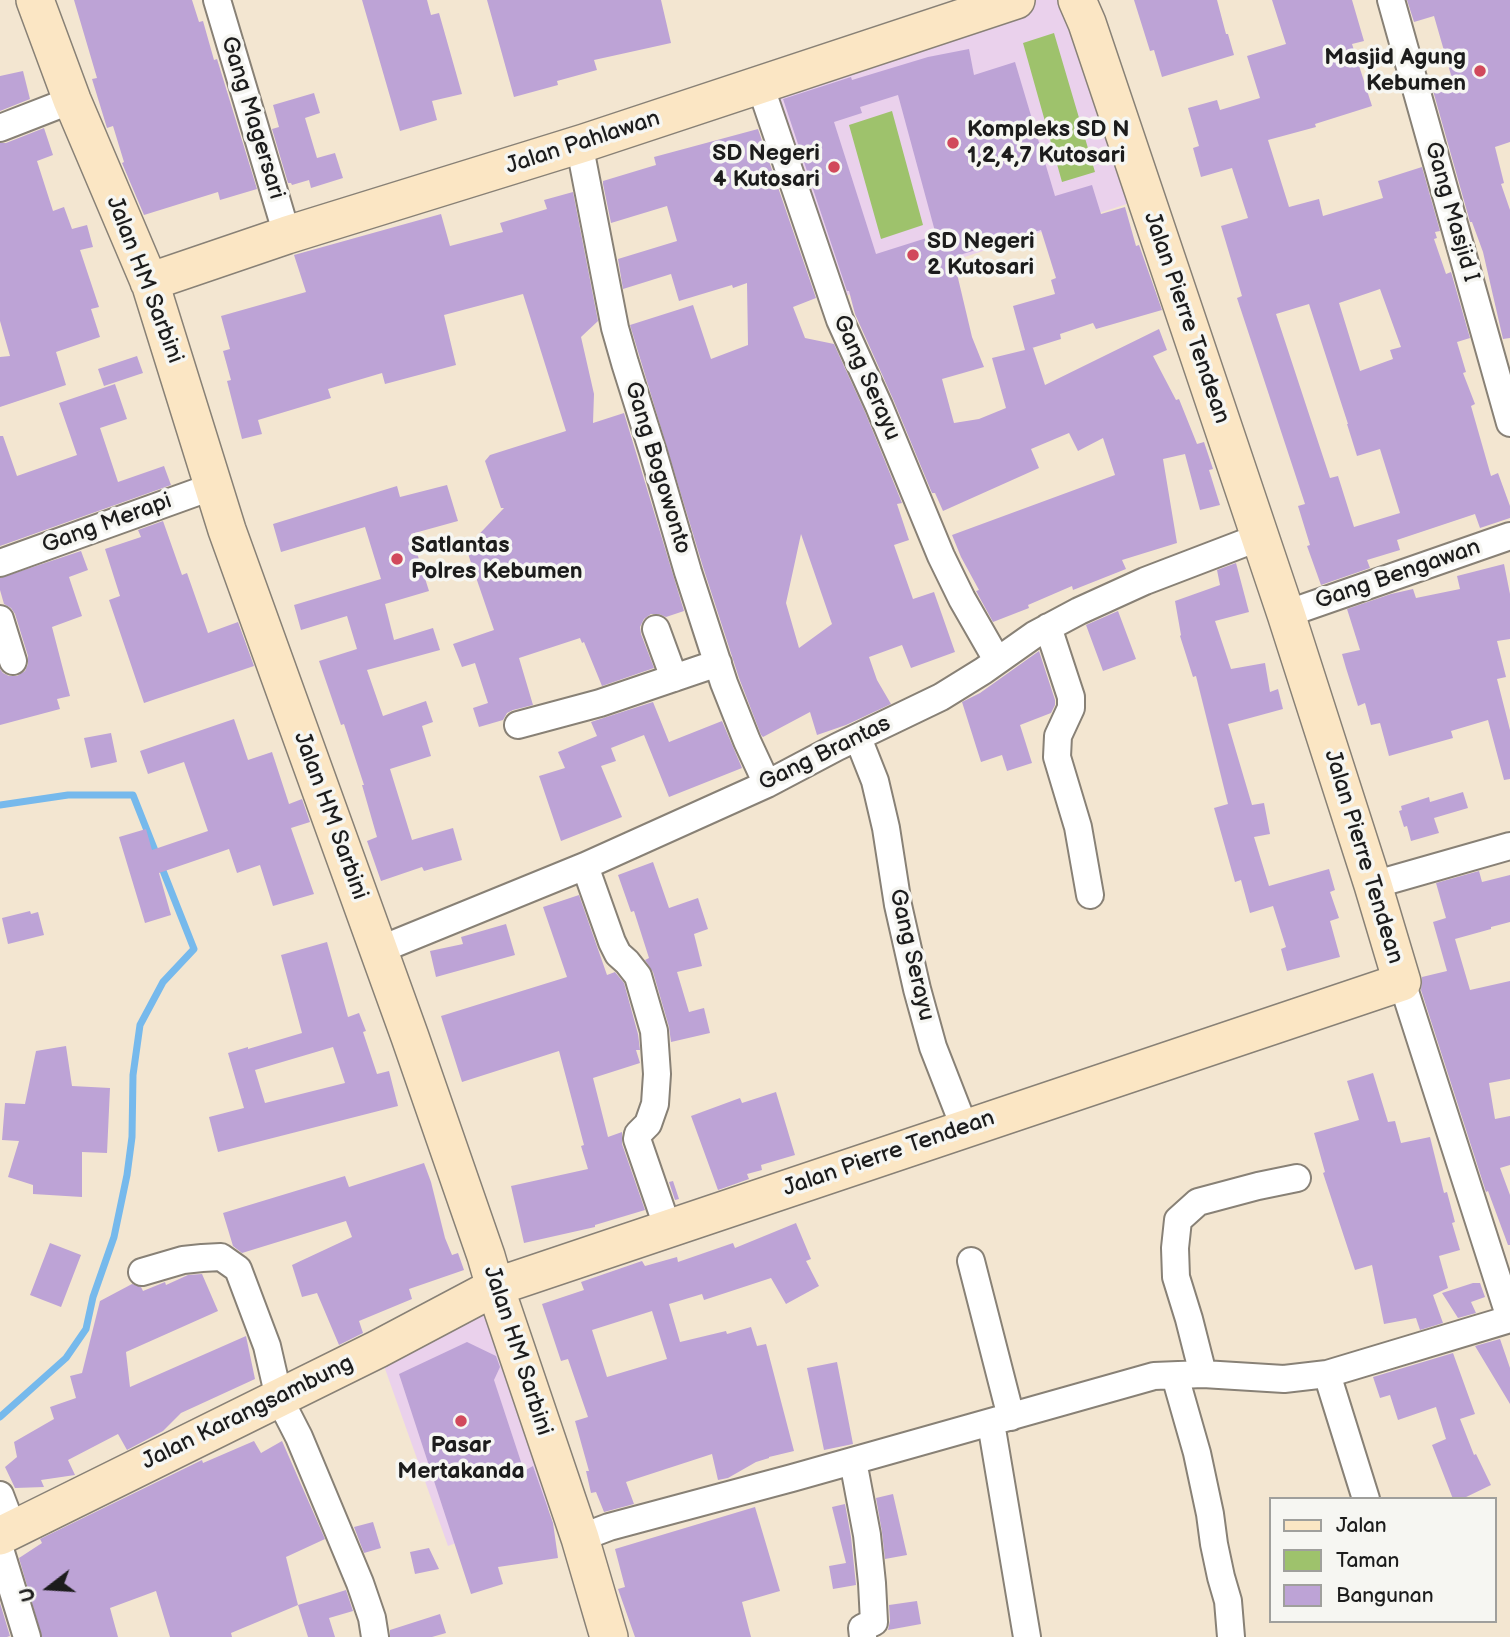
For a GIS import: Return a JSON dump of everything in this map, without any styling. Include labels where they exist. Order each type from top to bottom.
[{"type":"main road","name":"Jalan HM Sarbini","points":[[36,0],[72,100],[149,282],[227,530],[486,1256],[580,1538],[609,1637]]},
{"type":"main road","name":"Jalan Pahlawan","points":[[149,282],[287,235],[584,144],[1016,0]]},
{"type":"main road","name":"Jalan Pierre Tendean","points":[[495,1287],[1402,982],[1286,614],[1088,8]]},
{"type":"main road","name":"Jalan Karangsambung","points":[[4,1538],[495,1287]]},
{"type":"street","name":"Gang Magersari","points":[[217,0],[287,235]]},
{"type":"street","name":"Gang Masjid I","points":[[1391,0],[1510,423]]},
{"type":"street","name":"Gang Serayu","points":[[760,85],[840,320],[884,416],[941,556],[997,660]]},
{"type":"street","points":[[0,128],[72,100]]},
{"type":"street","name":"Gang Bogowonto","points":[[584,144],[581,153],[615,328],[718,663],[737,718],[767,784]]},
{"type":"street","name":"Gang Merapi","points":[[0,563],[214,486]]},
{"type":"street","name":"Gang Bengawan","points":[[1286,614],[1510,536]]},
{"type":"street","name":"Gang Brantas","points":[[379,950],[585,866],[767,784],[941,697],[1048,627],[1145,581],[1260,537]]},
{"type":"street","points":[[0,619],[13,661]]},
{"type":"street","points":[[1048,627],[1071,697],[1071,708],[1058,736],[1057,757],[1078,827],[1090,895]]},
{"type":"street","points":[[656,629],[674,678]]},
{"type":"street","points":[[518,725],[581,709],[718,663]]},
{"type":"street","name":"Gang Serayu","points":[[858,737],[875,780],[887,828],[898,905],[917,989],[933,1047],[965,1129]]},
{"type":"street","points":[[1373,885],[1510,846]]},
{"type":"street","points":[[585,866],[612,942],[618,954],[638,976],[654,1031],[656,1104],[648,1124],[638,1133],[637,1139],[668,1229]]},
{"type":"street","points":[[580,1538],[609,1527],[1154,1376],[1203,1374],[1284,1379],[1326,1374],[1510,1319],[1402,982]]},
{"type":"street","points":[[1203,1374],[1176,1277],[1178,1220],[1198,1202],[1297,1178]]},
{"type":"street","points":[[142,1272],[183,1260],[221,1257],[238,1269],[267,1346],[279,1398],[299,1437],[360,1583],[372,1618],[375,1637]]},
{"type":"street","points":[[971,1261],[1001,1420],[1027,1637]]},
{"type":"street","points":[[1326,1374],[1365,1497]]},
{"type":"street","points":[[1175,1376],[1197,1452],[1228,1601],[1231,1637]]},
{"type":"street","points":[[853,1461],[867,1535],[872,1583],[874,1622],[862,1628],[863,1637]]},
{"type":"street","points":[[0,1495],[4,1538],[27,1637]]},
{"type":"shaded area","name":"Kompleks SD N 1,2,4,7 Kutosari","points":[[1032,0],[1073,0],[1139,200],[836,299],[766,87]]},
{"type":"shaded area","name":"Pasar Mertakanda","points":[[495,1287],[567,1501],[448,1546],[378,1349]]},
{"type":"green space","points":[[1054,33],[1095,172],[1062,182],[1023,43]]},
{"type":"green space","points":[[892,111],[923,225],[881,239],[849,125]]},
{"type":"building","points":[[74,0],[192,0],[199,22],[203,21],[214,60],[217,59],[257,189],[220,200],[218,192],[144,215],[122,163],[124,162],[113,126],[107,128],[92,79],[97,78]]},
{"type":"building","points":[[362,0],[427,0],[431,15],[439,13],[462,94],[432,101],[437,120],[400,131]]},
{"type":"building","points":[[487,0],[661,0],[671,43],[594,60],[597,70],[557,81],[558,85],[514,97]]},
{"type":"building","points":[[1134,0],[1217,0],[1234,55],[1162,77],[1154,50],[1150,51]]},
{"type":"building","points":[[1272,0],[1352,0],[1364,41],[1352,44],[1372,106],[1315,124],[1316,127],[1268,140],[1289,207],[1319,199],[1323,216],[1383,198],[1378,181],[1422,167],[1440,231],[1435,232],[1437,238],[1434,239],[1446,274],[1451,272],[1470,338],[1457,342],[1466,372],[1463,373],[1475,404],[1471,406],[1491,476],[1498,473],[1510,506],[1510,518],[1480,528],[1475,514],[1397,540],[1400,550],[1367,560],[1370,568],[1321,585],[1307,546],[1310,545],[1298,506],[1305,504],[1237,298],[1242,296],[1221,226],[1248,218],[1232,168],[1201,177],[1193,148],[1199,146],[1188,108],[1217,100],[1220,110],[1260,98],[1247,56],[1286,44]],"holes":[[[1380,289],[1401,347],[1390,350],[1393,359],[1360,371],[1339,303]],[[1309,304],[1357,456],[1380,449],[1400,513],[1354,527],[1338,476],[1330,478],[1276,314]]]},
{"type":"building","points":[[1407,0],[1510,0],[1510,142],[1495,147],[1504,183],[1501,184],[1510,210],[1510,338],[1503,339],[1483,252],[1470,222],[1430,80],[1451,75],[1434,16],[1414,22]]},
{"type":"building","points":[[969,49],[974,75],[1015,62],[1055,196],[1092,185],[1101,214],[1125,207],[1136,246],[1139,245],[1162,310],[1096,329],[1093,323],[1060,334],[1061,339],[1032,348],[1045,385],[1159,329],[1167,350],[1153,356],[1176,400],[1179,399],[1197,444],[1204,442],[1220,505],[1200,510],[1185,454],[1163,459],[1177,543],[1122,560],[1126,569],[1073,590],[1072,586],[1028,605],[1029,608],[993,622],[976,591],[979,590],[952,535],[1115,475],[1103,438],[1078,451],[1069,433],[1031,449],[1039,468],[943,511],[935,493],[932,493],[855,314],[783,99],[851,77],[852,80],[928,57]],"holes":[[[898,95],[936,235],[876,254],[834,122],[862,113],[860,107]],[[1041,230],[1056,278],[1051,280],[1055,294],[1013,306],[1025,350],[992,358],[1006,408],[979,419],[954,423],[942,379],[984,367],[972,337],[953,257]]]},
{"type":"building","points":[[23,71],[30,99],[0,111],[0,76]]},
{"type":"building","points":[[314,93],[320,113],[305,118],[317,158],[335,153],[343,178],[311,188],[309,180],[292,185],[288,183],[272,129],[279,127],[273,105]]},
{"type":"building","points":[[44,128],[53,155],[37,161],[53,211],[64,207],[72,229],[87,225],[93,247],[80,250],[99,307],[91,309],[100,337],[56,352],[66,385],[0,407],[0,357],[10,356],[0,321],[0,143]]},
{"type":"building","points":[[758,129],[816,298],[793,307],[805,338],[834,344],[902,503],[897,504],[909,540],[894,545],[913,599],[934,592],[955,652],[911,668],[902,645],[869,657],[877,680],[891,704],[817,735],[810,712],[763,737],[761,735],[739,678],[703,567],[630,325],[693,305],[711,359],[748,345],[747,283],[679,301],[671,274],[623,289],[618,259],[677,241],[667,206],[611,223],[603,181],[656,165],[654,157]],"holes":[[[801,534],[832,624],[799,648],[786,603]]]},
{"type":"building","points":[[573,192],[598,321],[581,337],[594,394],[593,423],[624,413],[684,611],[666,617],[651,614],[644,619],[640,627],[641,634],[654,668],[602,686],[580,638],[519,658],[533,705],[513,710],[507,713],[503,720],[479,727],[473,708],[488,703],[475,663],[462,667],[453,644],[494,630],[466,548],[504,508],[501,508],[485,461],[490,455],[566,431],[523,294],[444,315],[456,365],[385,384],[382,373],[328,389],[331,398],[258,420],[262,434],[242,439],[227,381],[231,380],[223,351],[230,349],[221,316],[306,292],[294,255],[441,214],[450,246],[503,232],[500,223],[547,209],[544,200]]},
{"type":"building","points":[[137,356],[143,373],[104,386],[98,369]]},
{"type":"building","points":[[115,384],[127,419],[100,428],[118,482],[164,466],[171,485],[0,546],[0,436],[3,436],[17,476],[77,455],[59,403]]},
{"type":"building","points":[[447,485],[458,521],[411,534],[429,591],[385,604],[394,640],[433,628],[440,650],[367,670],[383,716],[426,701],[433,722],[422,726],[431,756],[390,769],[412,840],[453,828],[462,860],[424,871],[422,867],[381,881],[367,841],[377,837],[364,785],[319,661],[357,649],[347,616],[301,630],[294,605],[381,579],[365,527],[281,552],[273,524],[397,486],[400,497]]},
{"type":"building","points":[[163,521],[182,575],[187,573],[208,633],[238,622],[254,666],[144,703],[109,600],[120,596],[105,549],[141,537],[138,530]]},
{"type":"building","points":[[81,551],[88,570],[69,577],[82,616],[52,627],[70,696],[57,699],[60,709],[0,725],[0,669],[9,676],[17,676],[25,671],[28,656],[15,614],[4,604],[0,578]]},
{"type":"building","points":[[1236,563],[1249,612],[1215,621],[1231,669],[1265,663],[1270,692],[1278,689],[1283,709],[1228,724],[1252,805],[1264,803],[1270,834],[1254,837],[1269,886],[1329,869],[1335,890],[1330,892],[1339,918],[1330,921],[1340,957],[1287,971],[1281,949],[1286,947],[1273,906],[1250,913],[1241,880],[1235,882],[1214,808],[1228,804],[1196,676],[1193,677],[1180,636],[1175,601],[1220,585],[1217,570]]},
{"type":"building","points":[[1504,564],[1510,594],[1510,639],[1497,641],[1506,677],[1497,679],[1510,730],[1510,779],[1504,780],[1488,720],[1451,731],[1453,738],[1389,756],[1380,723],[1371,725],[1365,703],[1358,706],[1342,654],[1360,650],[1347,609],[1413,589],[1416,598],[1460,589],[1457,576]]},
{"type":"building","points":[[1118,611],[1136,659],[1103,671],[1086,625]]},
{"type":"building","points":[[1039,651],[1055,705],[1051,713],[1020,725],[1032,763],[1007,771],[1002,755],[981,762],[962,702],[980,693]]},
{"type":"building","points":[[653,702],[669,742],[722,721],[742,768],[669,797],[644,735],[611,748],[616,761],[601,766],[622,817],[561,841],[539,776],[565,768],[558,752],[597,736],[591,722]]},
{"type":"building","points":[[234,719],[248,760],[272,752],[289,804],[302,799],[310,822],[291,828],[314,894],[273,906],[260,865],[237,873],[229,849],[159,873],[171,915],[145,923],[119,837],[146,829],[152,850],[208,831],[184,762],[148,774],[140,751]]},
{"type":"building","points":[[111,733],[117,762],[91,768],[84,738]]},
{"type":"building","points":[[1463,792],[1468,808],[1434,818],[1439,833],[1411,841],[1399,811],[1402,810],[1401,806],[1429,797],[1430,802]]},
{"type":"building","points":[[653,862],[669,908],[698,898],[708,929],[694,934],[702,966],[677,972],[689,1012],[704,1008],[710,1033],[671,1042],[653,972],[645,960],[649,958],[634,911],[631,912],[618,875]]},
{"type":"building","points":[[1479,871],[1482,882],[1510,875],[1510,922],[1455,939],[1470,990],[1510,981],[1510,1079],[1489,1083],[1495,1119],[1510,1116],[1510,1165],[1500,1168],[1510,1195],[1510,1245],[1488,1191],[1486,1192],[1421,990],[1422,977],[1447,971],[1433,922],[1446,918],[1436,883]]},
{"type":"building","points":[[579,895],[607,975],[615,972],[624,983],[638,1034],[640,1050],[636,1050],[640,1063],[593,1078],[608,1137],[622,1132],[622,1144],[645,1210],[595,1227],[524,1243],[511,1186],[588,1169],[559,1051],[462,1082],[441,1016],[567,977],[543,907]]},
{"type":"building","points":[[30,911],[31,914],[38,912],[44,935],[8,944],[2,918]]},
{"type":"building","points":[[506,924],[515,955],[436,977],[430,951],[463,944],[461,937]]},
{"type":"building","points":[[327,942],[348,1017],[359,1013],[377,1074],[389,1071],[398,1106],[218,1152],[209,1117],[244,1108],[228,1053],[302,1033],[281,955]],"holes":[[[333,1047],[345,1083],[265,1103],[255,1070]]]},
{"type":"building","points":[[66,1046],[72,1086],[110,1088],[107,1153],[82,1152],[82,1197],[33,1194],[33,1185],[8,1177],[19,1141],[2,1140],[5,1103],[25,1104],[36,1051]]},
{"type":"building","points":[[1373,1073],[1388,1122],[1395,1121],[1401,1143],[1430,1137],[1444,1193],[1447,1192],[1455,1222],[1452,1223],[1460,1250],[1439,1256],[1448,1288],[1433,1295],[1443,1323],[1420,1330],[1416,1318],[1384,1324],[1372,1265],[1355,1270],[1323,1173],[1325,1172],[1314,1133],[1359,1120],[1347,1081]]},
{"type":"building","points":[[776,1092],[795,1155],[761,1165],[762,1170],[747,1174],[749,1179],[718,1190],[691,1116],[740,1098],[742,1103]]},
{"type":"building","points":[[424,1163],[445,1238],[452,1255],[458,1253],[464,1270],[409,1289],[412,1299],[359,1321],[363,1333],[339,1345],[317,1293],[302,1297],[292,1265],[352,1237],[346,1221],[242,1253],[233,1246],[223,1213],[345,1176],[349,1187]]},
{"type":"building","points":[[673,1181],[679,1199],[675,1200],[669,1182]]},
{"type":"building","points":[[796,1223],[811,1259],[806,1261],[819,1286],[786,1304],[771,1278],[704,1300],[702,1294],[669,1304],[680,1342],[751,1327],[757,1346],[766,1344],[794,1451],[769,1457],[728,1478],[718,1480],[712,1454],[626,1482],[634,1504],[604,1512],[596,1492],[591,1493],[586,1471],[589,1471],[575,1421],[588,1417],[568,1359],[561,1361],[542,1304],[584,1290],[581,1282],[642,1261],[645,1266],[677,1257],[678,1262],[733,1243],[735,1248]],"holes":[[[652,1311],[667,1359],[607,1377],[592,1330]]]},
{"type":"building","points":[[50,1243],[81,1255],[61,1307],[30,1295]]},
{"type":"building","points":[[202,1274],[218,1311],[126,1352],[130,1387],[246,1336],[255,1379],[181,1413],[163,1431],[127,1450],[118,1434],[68,1460],[75,1475],[41,1480],[44,1487],[15,1488],[5,1467],[17,1457],[14,1442],[54,1419],[50,1407],[76,1398],[70,1376],[82,1373],[100,1301],[132,1284],[141,1287],[143,1291],[188,1275]]},
{"type":"building","points":[[1480,1283],[1485,1297],[1471,1302],[1476,1313],[1458,1318],[1442,1293]]},
{"type":"building","points":[[1500,1339],[1510,1368],[1510,1404],[1475,1346]]},
{"type":"building","name":"Pasar Mertakanda","points":[[467,1342],[496,1356],[500,1367],[494,1380],[524,1471],[533,1466],[553,1523],[558,1558],[498,1567],[503,1584],[471,1594],[399,1374]]},
{"type":"building","points":[[1453,1353],[1475,1414],[1460,1419],[1474,1455],[1476,1454],[1491,1485],[1466,1497],[1452,1497],[1432,1445],[1446,1439],[1436,1407],[1398,1420],[1390,1395],[1380,1398],[1373,1377]]},
{"type":"building","points":[[837,1362],[853,1444],[824,1450],[807,1368]]},
{"type":"building","points":[[254,1441],[261,1453],[282,1441],[325,1539],[286,1557],[298,1605],[231,1633],[232,1637],[170,1637],[156,1591],[110,1608],[118,1637],[42,1637],[19,1558],[42,1543],[40,1539],[202,1460],[203,1463]]},
{"type":"building","points":[[893,1494],[907,1555],[885,1559],[876,1498]]},
{"type":"building","points":[[845,1504],[856,1585],[833,1589],[829,1566],[846,1563],[832,1507]]},
{"type":"building","points":[[755,1507],[780,1591],[742,1602],[751,1637],[635,1637],[618,1589],[625,1587],[615,1549]]},
{"type":"building","points":[[373,1522],[381,1548],[364,1553],[354,1527]]},
{"type":"building","points":[[429,1548],[439,1569],[415,1574],[410,1552]]},
{"type":"building","points":[[346,1590],[353,1611],[329,1618],[335,1637],[308,1637],[298,1605]]},
{"type":"building","points":[[917,1601],[921,1624],[888,1630],[889,1605]]},
{"type":"building","points":[[0,1603],[10,1636],[7,1637],[0,1637]]},
{"type":"building","points":[[440,1614],[446,1633],[432,1637],[390,1637],[390,1630]]},
{"type":"waterway","points":[[0,805],[68,795],[133,795],[194,949],[163,982],[140,1025],[133,1075],[132,1137],[127,1175],[114,1237],[93,1297],[86,1329],[66,1358],[0,1417]]},
{"type":"place","name":"Masjid Agung Kebumen","points":[[1480,71]]},
{"type":"place","name":"Kompleks SD N 1,2,4,7 Kutosari","points":[[953,143]]},
{"type":"place","name":"SD Negeri 4 Kutosari","points":[[834,167]]},
{"type":"place","name":"SD Negeri 2 Kutosari","points":[[913,255]]},
{"type":"place","name":"Satlantas Polres Kebumen","points":[[397,559]]},
{"type":"place","name":"Pasar Mertakanda","points":[[461,1421]]}]
